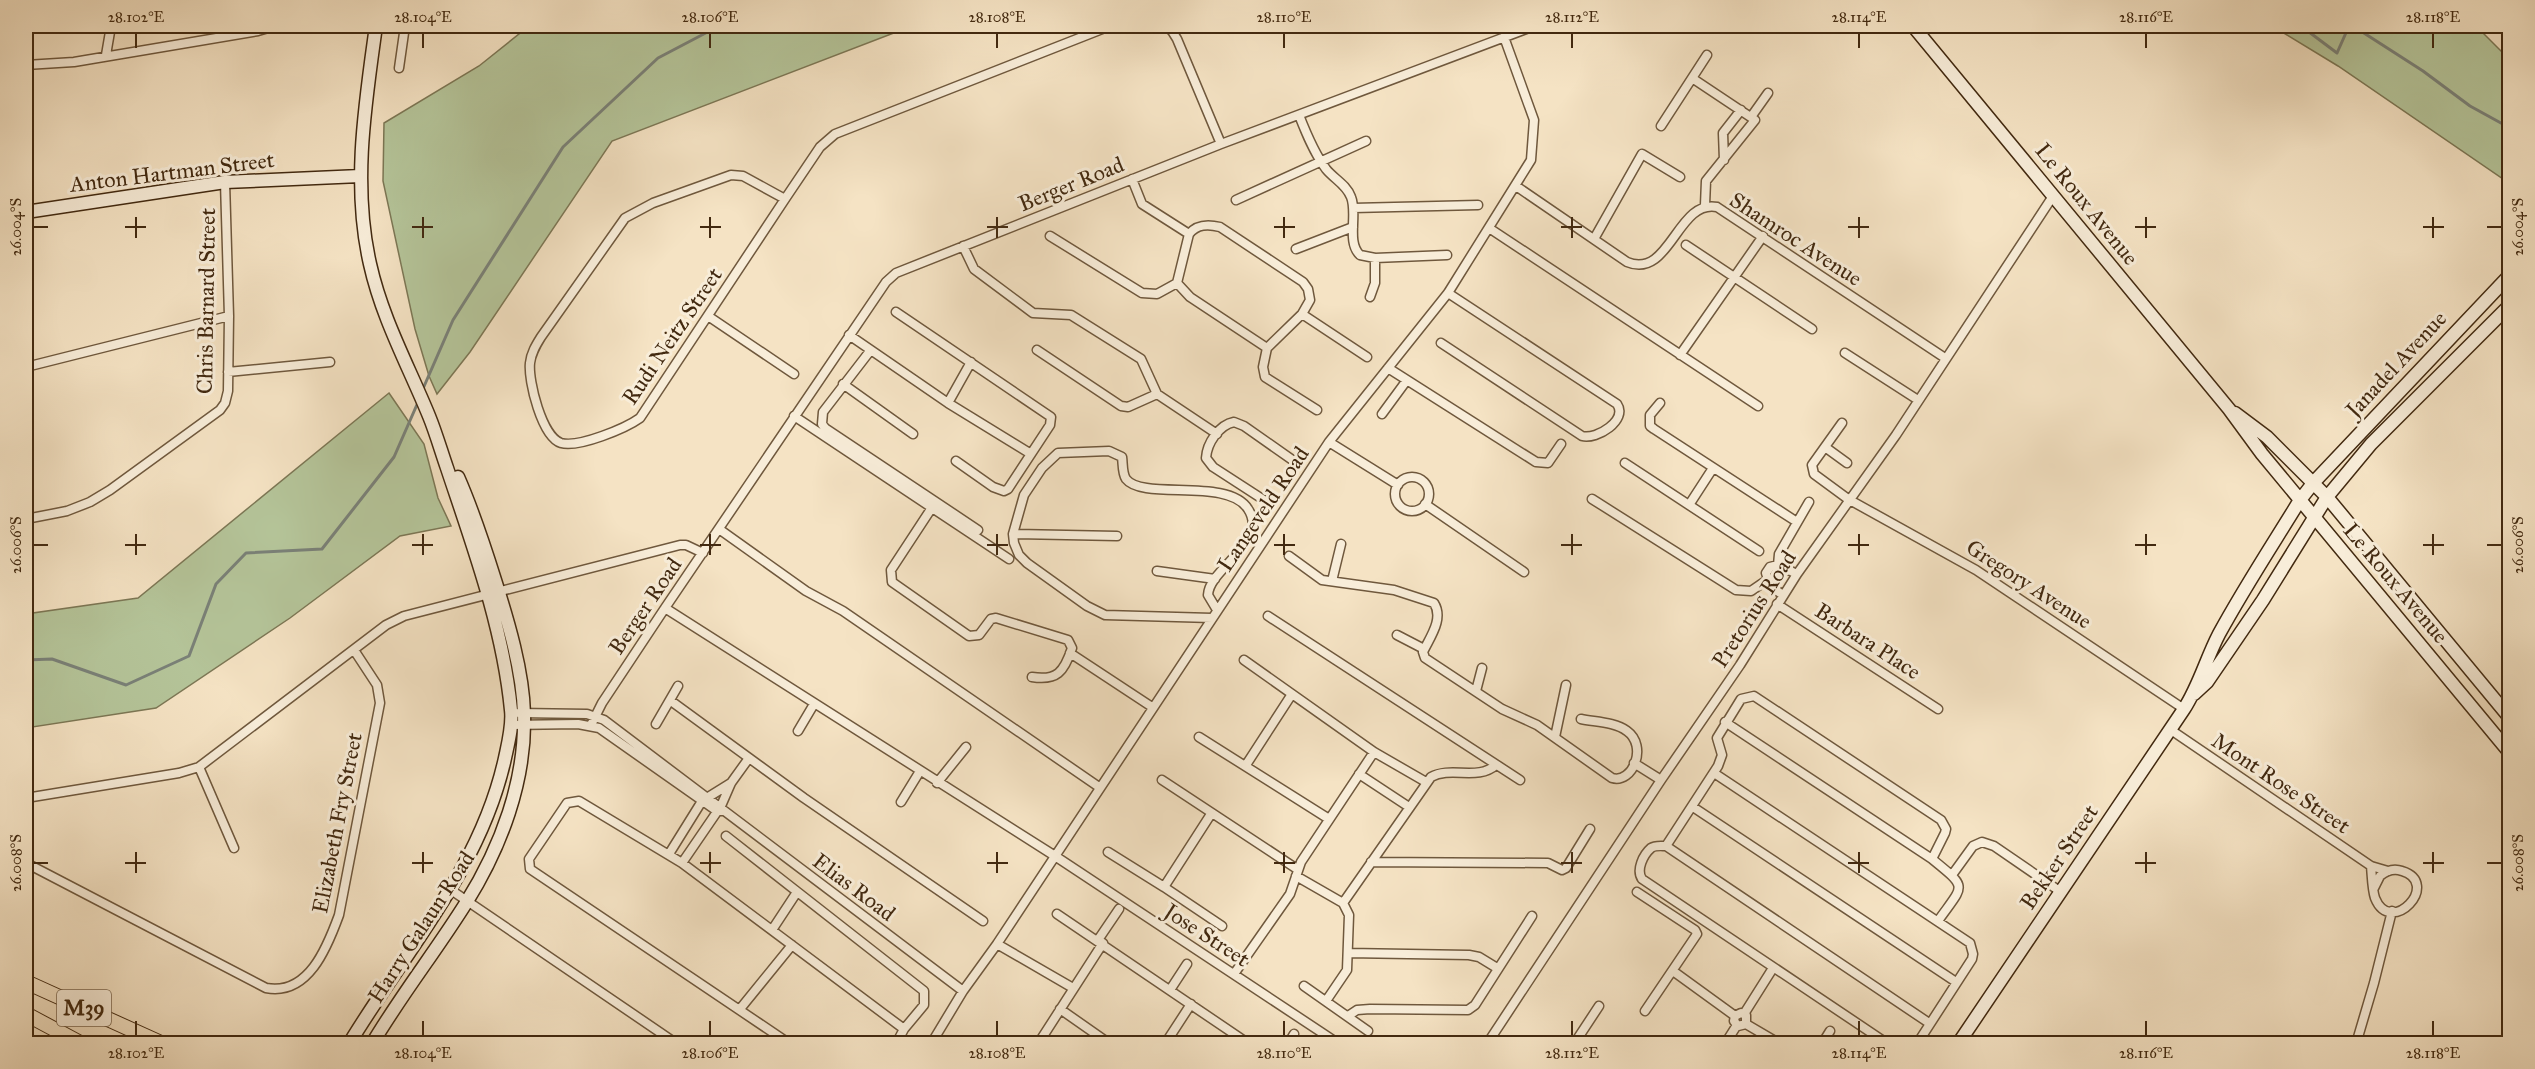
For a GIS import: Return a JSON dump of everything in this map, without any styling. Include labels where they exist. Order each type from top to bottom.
[{"type":"main road","name":"Harry Galaun Road","points":[[372,1044],[390,1013],[466,903],[506,826],[516,790],[517,719],[503,661],[493,594],[475,517],[451,462],[443,453],[430,417],[390,331],[370,264],[364,234],[360,176],[366,96],[376,26]]},
{"type":"main road","name":"Le Roux Avenue","points":[[1913,26],[2229,409],[2243,431],[2510,753]]},
{"type":"main road","name":"Anton Hartman Street","points":[[26,212],[225,182],[360,176]]},
{"type":"main road","name":"Janadel Avenue","points":[[2300,500],[2314,482],[2510,275]]},
{"type":"main road","name":"Janadel Avenue","points":[[2314,517],[2326,497],[2371,444],[2510,305]]},
{"type":"main road","name":"Le Roux Avenue","points":[[2229,409],[2266,437],[2314,482],[2510,718]]},
{"type":"main road","name":"Bekker Street","points":[[2194,694],[2196,682],[2219,635],[2300,500]]},
{"type":"main road","name":"Bekker Street","points":[[1958,1044],[2194,694],[2207,682],[2263,600],[2314,517]]},
{"type":"main road","name":"Harry Galaun Road","points":[[349,1044],[451,890],[473,851],[497,789],[517,719]]},
{"type":"main road","name":"M39","points":[[26,982],[163,1044]]},
{"type":"main road","name":"M39","points":[[26,1014],[82,1044]]},
{"type":"street","points":[[106,55],[111,26]]},
{"type":"street","points":[[26,65],[74,62],[258,31],[275,26]]},
{"type":"street","points":[[399,68],[405,26]]},
{"type":"street","name":"Rudi Neitz Street","points":[[785,199],[744,176],[731,175],[653,203],[625,218],[541,337],[531,357],[531,377],[545,429],[560,443],[572,443],[633,423],[651,404],[820,147],[835,134],[1110,26]]},
{"type":"street","points":[[1164,26],[1172,31],[1177,39],[1221,144]]},
{"type":"street","name":"Berger Road","points":[[591,725],[665,608],[794,416],[886,282],[896,273],[1221,144],[1534,26]]},
{"type":"street","name":"Langeveld Road","points":[[931,1044],[963,991],[997,944],[1329,442],[1448,293],[1531,160],[1534,120],[1504,37]]},
{"type":"street","points":[[1661,126],[1707,55]]},
{"type":"street","points":[[1692,78],[1753,119]]},
{"type":"street","points":[[1705,206],[1706,182],[1753,119],[1768,93]]},
{"type":"street","points":[[1724,160],[1723,133],[1741,110]]},
{"type":"street","points":[[1299,115],[1329,172],[1345,186],[1350,195],[1356,252],[1375,258],[1447,255]]},
{"type":"street","points":[[1236,200],[1366,141]]},
{"type":"street","points":[[1594,239],[1642,154],[1680,177]]},
{"type":"street","points":[[1132,179],[1142,204],[1189,234]]},
{"type":"street","name":"Chris Barnard Street","points":[[26,519],[78,507],[119,483],[220,410],[227,397],[228,372],[229,316],[225,182]]},
{"type":"street","name":"Shamroc Avenue","points":[[1516,186],[1627,262],[1639,266],[1646,264],[1661,253],[1696,210],[1705,206],[1717,207],[1946,358]]},
{"type":"street","name":"Pretorius Road","points":[[1488,1044],[1661,780],[1740,665],[1797,574],[2054,196]]},
{"type":"street","points":[[1353,208],[1478,205]]},
{"type":"street","points":[[1050,236],[1142,292],[1157,294],[1177,283],[1189,234],[1193,229],[1204,225],[1220,227],[1303,282],[1308,289],[1310,300],[1302,314],[1267,348],[1263,367],[1265,377],[1317,410]]},
{"type":"street","points":[[1296,249],[1353,227]]},
{"type":"street","points":[[1490,228],[1758,406]]},
{"type":"street","points":[[1680,355],[1763,236]]},
{"type":"street","points":[[1686,245],[1812,329]]},
{"type":"street","points":[[963,246],[974,269],[1033,313],[1071,315],[1141,359],[1157,394],[1217,434]]},
{"type":"street","points":[[1370,297],[1375,283],[1375,258]]},
{"type":"street","points":[[1177,283],[1190,297],[1267,348]]},
{"type":"street","points":[[1441,343],[1582,436],[1588,438],[1604,431],[1620,415],[1620,406],[1448,293]]},
{"type":"street","points":[[896,312],[1049,415],[1052,421],[1014,482],[1004,490],[993,487],[956,461]]},
{"type":"street","points":[[1302,314],[1367,357]]},
{"type":"street","points":[[26,367],[229,316]]},
{"type":"street","points":[[708,316],[794,374]]},
{"type":"street","points":[[849,335],[948,404],[1031,454]]},
{"type":"street","points":[[1037,350],[1121,406],[1128,407],[1157,394]]},
{"type":"street","points":[[870,351],[823,412],[821,420],[825,428],[978,530]]},
{"type":"street","points":[[1845,353],[1918,399]]},
{"type":"street","points":[[228,372],[330,362]]},
{"type":"street","points":[[948,404],[971,362]]},
{"type":"street","points":[[1388,368],[1536,462],[1548,463],[1561,444]]},
{"type":"street","points":[[1382,414],[1407,380]]},
{"type":"street","points":[[843,384],[913,434]]},
{"type":"street","points":[[1660,403],[1651,412],[1650,426],[1797,522]]},
{"type":"street","points":[[794,416],[1009,559]]},
{"type":"street","points":[[1268,502],[1208,462],[1207,450],[1217,434],[1229,423],[1237,423],[1291,459]]},
{"type":"street","name":"Gregory Avenue","points":[[1842,423],[1812,465],[1814,474],[1848,500],[1977,570],[2184,709]]},
{"type":"street","points":[[1329,442],[1398,485]]},
{"type":"street","points":[[1825,447],[1847,463]]},
{"type":"street","points":[[1071,451],[1109,451],[1122,457],[1124,475],[1133,484],[1158,489],[1206,491],[1230,497],[1248,508],[1253,520],[1248,539],[1210,586],[1208,595],[1215,614],[1105,615],[1087,606],[1027,562],[1016,548],[1013,534],[1024,495],[1050,459],[1058,453],[1071,451]]},
{"type":"street","points":[[1624,463],[1759,551]]},
{"type":"street","points":[[1689,505],[1713,468]]},
{"type":"street","points":[[1412,478],[1422,481],[1429,495],[1425,504],[1410,511],[1400,506],[1395,496],[1398,485],[1412,478]]},
{"type":"street","points":[[1592,500],[1736,590],[1751,591],[1767,580]]},
{"type":"street","points":[[1778,565],[1779,554],[1809,502]]},
{"type":"street","points":[[1425,504],[1524,572]]},
{"type":"street","points":[[931,509],[891,570],[890,576],[896,588],[969,636],[979,636],[992,620],[1000,618],[1068,640],[1072,645],[1070,653],[1054,677],[1047,679],[1032,677]]},
{"type":"street","points":[[719,529],[806,591],[843,611],[1100,787]]},
{"type":"street","points":[[1013,534],[1117,536]]},
{"type":"street","points":[[1332,581],[1341,544]]},
{"type":"street","points":[[26,798],[179,773],[199,767],[386,625],[404,616],[680,545],[687,545],[703,554]]},
{"type":"street","points":[[1289,556],[1317,578],[1394,590],[1434,603],[1438,617],[1434,631],[1422,653],[1425,658],[1503,709],[1537,725],[1616,779],[1625,777],[1638,754],[1637,742],[1629,732],[1618,727],[1581,719]]},
{"type":"street","points":[[1783,596],[1770,586],[1766,573],[1770,567],[1778,565],[1797,574]]},
{"type":"street","points":[[1157,572],[1215,579]]},
{"type":"street","name":"Barbara Place","points":[[1777,604],[1938,709]]},
{"type":"street","name":"Jose Street","points":[[665,608],[1055,856],[1339,1044]]},
{"type":"street","points":[[1268,616],[1520,780]]},
{"type":"street","points":[[1397,636],[1424,649]]},
{"type":"street","name":"Elizabeth Fry Street","points":[[26,863],[266,988],[287,988],[302,981],[323,951],[339,915],[380,704],[377,685],[354,650]]},
{"type":"street","points":[[1070,653],[1152,707]]},
{"type":"street","points":[[1244,660],[1374,752],[1426,782]]},
{"type":"street","points":[[1476,691],[1482,668]]},
{"type":"street","points":[[1555,737],[1566,685]]},
{"type":"street","points":[[656,724],[678,687]]},
{"type":"street","points":[[1246,765],[1292,694]]},
{"type":"street","points":[[1666,846],[1714,773],[1722,755],[1717,738],[1725,722],[1743,698],[1754,696],[1941,820],[1946,829],[1932,859]]},
{"type":"street","points":[[671,701],[983,921]]},
{"type":"street","points":[[798,731],[814,704]]},
{"type":"street","name":"Elias Road","points":[[517,719],[595,716],[609,723],[705,799]]},
{"type":"street","name":"Elias Road","points":[[517,719],[591,725],[618,739],[652,766],[721,810],[963,991]]},
{"type":"street","points":[[1725,722],[1932,859],[1952,875],[1959,882],[1959,891],[1938,921]]},
{"type":"street","name":"Mont Rose Street","points":[[2171,730],[2371,866],[2388,871]]},
{"type":"street","points":[[1199,738],[1246,765],[1329,819]]},
{"type":"street","points":[[937,783],[966,747]]},
{"type":"street","points":[[1234,974],[1290,894],[1297,872],[1374,752]]},
{"type":"street","points":[[682,863],[721,810],[731,783],[749,758]]},
{"type":"street","points":[[1634,763],[1661,780]]},
{"type":"street","points":[[1343,903],[1426,782],[1437,774],[1485,773],[1496,765]]},
{"type":"street","points":[[199,767],[234,848]]},
{"type":"street","points":[[901,802],[920,771]]},
{"type":"street","points":[[1714,773],[1968,941],[1972,950],[1972,959],[1917,1044]]},
{"type":"street","points":[[1359,774],[1409,807]]},
{"type":"street","points":[[1162,780],[1343,903],[1349,915],[1347,970],[1326,1001]]},
{"type":"street","points":[[669,854],[705,799],[731,783]]},
{"type":"street","points":[[790,1044],[530,869],[529,859],[567,803],[579,801],[669,854],[904,1029]]},
{"type":"street","points":[[1693,807],[1956,982]]},
{"type":"street","points":[[1164,887],[1211,814]]},
{"type":"street","points":[[1371,862],[1548,863],[1562,870],[1566,868],[1590,829]]},
{"type":"street","points":[[726,836],[924,991],[924,1005],[904,1029],[896,1044]]},
{"type":"street","points":[[1952,875],[1973,846],[1982,842],[1994,846],[2061,892]]},
{"type":"street","points":[[1888,1044],[1642,879],[1640,866],[1650,849],[1655,846],[1666,846],[1929,1023]]},
{"type":"street","points":[[1108,852],[1222,926]]},
{"type":"street","points":[[2371,866],[2374,888],[2377,902],[2383,908],[2392,912],[2406,908],[2415,898],[2416,891],[2412,878],[2400,870],[2388,871],[2380,876],[2374,888]]},
{"type":"street","points":[[451,890],[466,903],[677,1044]]},
{"type":"street","points":[[772,930],[797,892]]},
{"type":"street","points":[[1637,892],[1696,932],[1695,939],[1644,1011]]},
{"type":"street","points":[[1038,1044],[1119,909]]},
{"type":"street","points":[[2356,1044],[2392,912]]},
{"type":"street","points":[[1057,914],[1249,1044]]},
{"type":"street","points":[[1348,1016],[1357,1010],[1370,1009],[1468,1010],[1475,1005],[1532,916]]},
{"type":"street","points":[[997,944],[1073,988]]},
{"type":"street","points":[[740,1009],[792,945]]},
{"type":"street","points":[[1348,953],[1469,955],[1479,957],[1497,968]]},
{"type":"street","points":[[1170,990],[1187,964]]},
{"type":"street","points":[[1725,1044],[1773,968]]},
{"type":"street","points":[[1673,971],[1780,1044]]},
{"type":"street","points":[[1304,987],[1368,1030]]},
{"type":"street","points":[[1165,1044],[1191,1004]]},
{"type":"street","points":[[1574,1044],[1599,1006]]},
{"type":"street","points":[[1060,1009],[1110,1044]]},
{"type":"street","points":[[1821,1044],[1830,1031]]},
{"type":"street","points":[[1288,1044],[1294,1035]]},
{"type":"green space","points":[[529,26],[912,26],[612,141],[470,352],[437,394],[429,376],[415,329],[383,181],[384,123],[479,66]]},
{"type":"green space","points":[[2272,26],[2476,26],[2509,59],[2509,183],[2338,66]]},
{"type":"green space","points":[[389,393],[424,444],[438,498],[451,526],[400,536],[290,618],[156,708],[26,728],[26,614],[138,598]]},
{"type":"waterway","points":[[422,391],[453,320],[563,147],[658,58],[719,26]]},
{"type":"waterway","points":[[2301,26],[2337,53],[2349,26]]},
{"type":"waterway","points":[[2353,26],[2423,71],[2470,106],[2510,128]]},
{"type":"waterway","points":[[26,660],[52,659],[126,685],[189,656],[216,584],[246,553],[322,549],[394,457],[419,400]]}]
